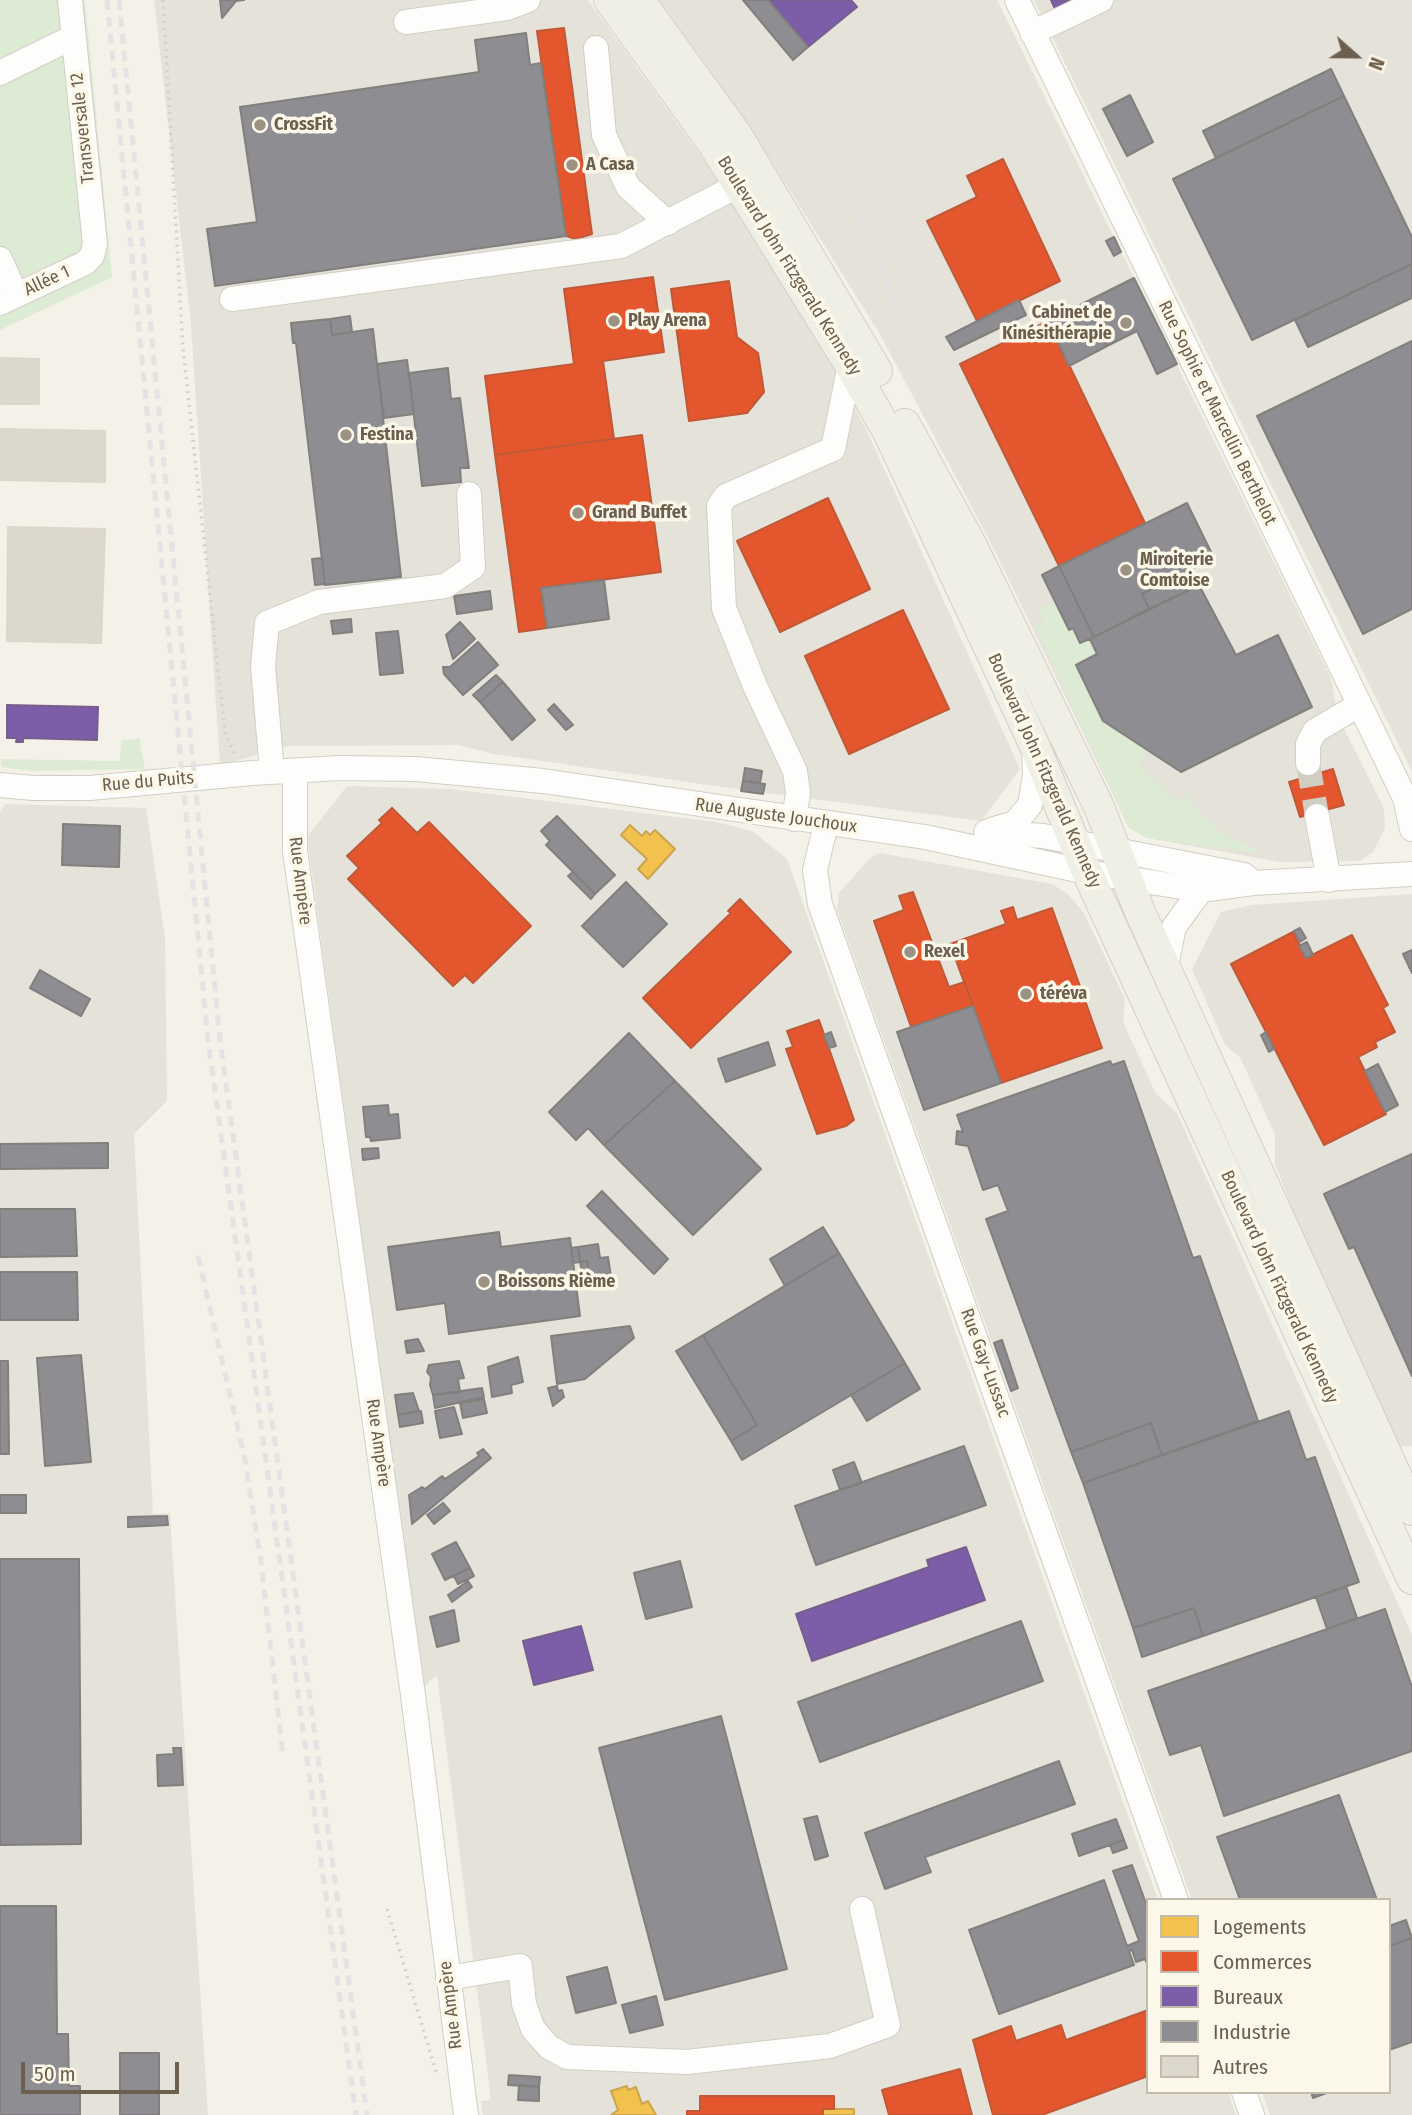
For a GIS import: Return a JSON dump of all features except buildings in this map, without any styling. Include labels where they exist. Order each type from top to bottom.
[{"type":"main road","name":"Boulevard John Fitzgerald Kennedy","points":[[609,0],[713,144],[850,365],[888,432],[933,523],[1033,743],[1087,872],[1412,1578]]},
{"type":"main road","name":"Boulevard John Fitzgerald Kennedy","points":[[639,0],[737,135],[866,350],[972,546],[1099,807],[1166,965],[1412,1510]]},
{"type":"street","name":"Transversale 12","points":[[70,0],[95,244],[92,256]]},
{"type":"street","points":[[406,22],[507,8],[528,0]]},
{"type":"street","name":"Rue Sophie et Marcellin Berthelot","points":[[1017,0],[1405,798],[1412,829]]},
{"type":"street","points":[[1032,33],[1101,0]]},
{"type":"street","points":[[3,64],[73,37]]},
{"type":"street","points":[[596,48],[604,135],[628,187],[668,223]]},
{"type":"street","points":[[232,299],[621,246],[739,185]]},
{"type":"street","name":"Allée 1","points":[[8,299],[85,263],[92,256]]},
{"type":"street","points":[[0,259],[8,299]]},
{"type":"street","points":[[794,819],[798,793],[795,771],[755,686],[724,608],[718,543],[719,506],[726,496],[833,449],[850,365]]},
{"type":"street","name":"Rue Ampère","points":[[466,2115],[413,1695],[295,851],[263,666],[267,623],[320,603],[445,586],[473,567],[468,494]]},
{"type":"street","points":[[1308,763],[1308,744],[1315,731],[1359,705]]},
{"type":"street","points":[[925,836],[986,832],[1015,824],[1030,805],[1035,776],[1033,743]]},
{"type":"street","name":"Rue Auguste Jouchoux","points":[[283,771],[416,769],[543,781],[826,824],[925,836],[1087,872],[1122,865],[1244,875],[1253,883]]},
{"type":"street","name":"Rue du Puits","points":[[0,785],[90,788],[283,771]]},
{"type":"street","points":[[1317,816],[1329,880]]},
{"type":"street","name":"Rue Gay-Lussac","points":[[826,824],[815,870],[820,904],[1175,1898]]},
{"type":"street","name":"Rue Auguste Jouchoux","points":[[986,832],[1043,836],[1076,843],[1122,865],[1201,890],[1253,883],[1412,874]]},
{"type":"street","points":[[1166,965],[1174,927],[1201,890]]},
{"type":"street","points":[[448,1978],[520,1966],[524,2004],[533,2029],[549,2047],[567,2057],[687,2063],[831,2046],[888,2025],[862,1909]]},
{"type":"street","points":[[1245,2094],[1252,2115]]},
{"type":"path","points":[[163,0],[183,348],[225,733],[239,762]]},
{"type":"path","points":[[387,1909],[435,2072],[439,2079],[461,2088]]},
{"type":"shaded area","points":[[154,0],[588,0],[714,174],[821,344],[867,431],[1020,769],[981,821],[493,754],[459,745],[290,746],[220,765],[191,325]]},
{"type":"shaded area","points":[[659,0],[997,0],[1331,678],[1338,717],[1384,808],[1385,828],[1373,852],[1360,861],[1280,862],[1153,839],[1129,828],[993,547],[881,336],[745,119]]},
{"type":"shaded area","points":[[1034,0],[1412,0],[1412,772]]},
{"type":"shaded area","points":[[347,786],[450,789],[716,822],[752,831],[787,859],[1157,1898],[1146,1898],[1146,2094],[1229,2094],[1236,2115],[483,2115],[481,2101],[491,2100],[437,1675],[423,1688],[307,837]]},
{"type":"shaded area","points":[[5,804],[146,808],[165,937],[167,1101],[134,1134],[153,1514],[170,1513],[208,2115],[0,2115],[0,812]]},
{"type":"shaded area","points":[[880,853],[1052,884],[1069,895],[1084,913],[1125,999],[1123,1022],[1156,1094],[1177,1113],[1412,1635],[1412,2115],[1270,2115],[1263,2094],[1391,2094],[1391,1898],[1191,1898],[837,910],[839,893],[870,858]]},
{"type":"shaded area","points":[[1412,894],[1412,1446],[1399,1447],[1296,1218],[1275,1164],[1275,1135],[1240,1057],[1225,1045],[1192,969],[1221,912],[1252,905]]},
{"type":"green space","points":[[0,0],[85,0],[112,277],[0,330]]},
{"type":"green space","points":[[1055,602],[1069,630],[1073,628],[1080,643],[1090,639],[1097,654],[1076,665],[1103,721],[1146,751],[1138,764],[1177,801],[1186,795],[1205,819],[1230,838],[1257,849],[1256,853],[1147,838],[1129,828],[1035,626],[1045,621],[1038,609]]},
{"type":"green space","points":[[139,738],[145,769],[31,771],[1,767],[1,759],[120,761],[121,741]]},
{"type":"tunnel","points":[[1308,763],[1317,816]]},
{"type":"railway","points":[[107,0],[208,1040],[356,2115]]},
{"type":"railway","points":[[119,0],[220,1040],[367,2115]]},
{"type":"railway","points":[[854,203],[900,316]]},
{"type":"railway","points":[[198,1256],[245,1460],[261,1562],[283,1756]]},
{"type":"place","name":"CrossFit","points":[[260,125]]},
{"type":"place","name":"A Casa","points":[[572,165]]},
{"type":"place","name":"Play Arena","points":[[614,321]]},
{"type":"place","name":"Cabinet de Kinésithérapie","points":[[1126,323]]},
{"type":"place","name":"Festina","points":[[346,435]]},
{"type":"place","name":"Grand Buffet","points":[[578,513]]},
{"type":"place","name":"Miroiterie Comtoise","points":[[1126,570]]},
{"type":"place","name":"Rexel","points":[[910,952]]},
{"type":"place","name":"téréva","points":[[1026,994]]},
{"type":"place","name":"Boissons Rième","points":[[484,1282]]}]
